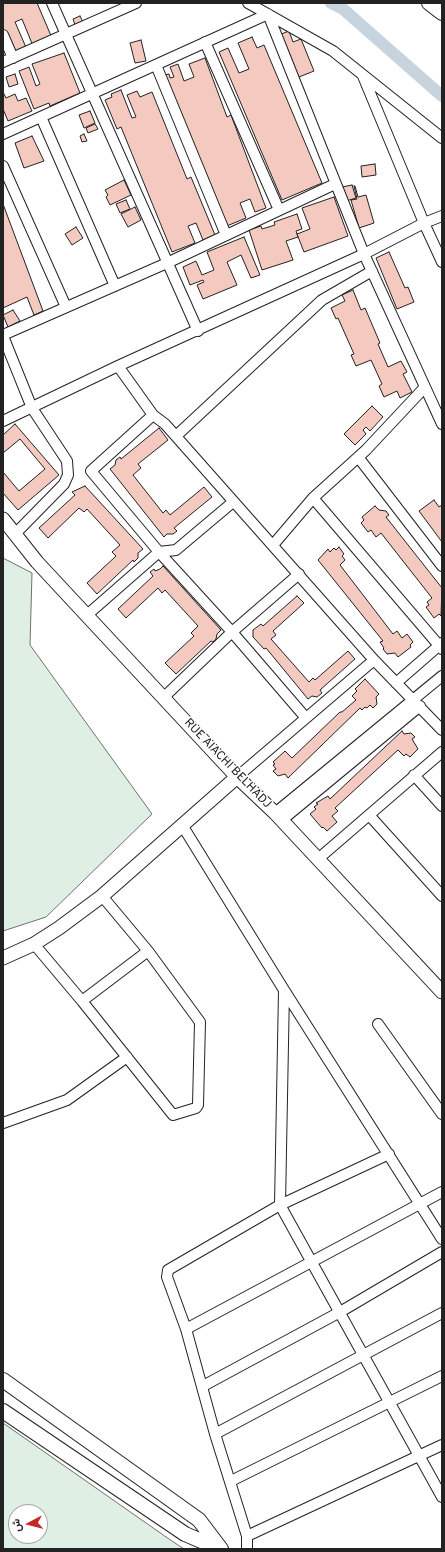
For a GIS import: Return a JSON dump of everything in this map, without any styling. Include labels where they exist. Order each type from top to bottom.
[{"type":"main road","points":[[429,3],[442,13]]},
{"type":"main road","points":[[3,1380],[199,1520],[220,1549]]},
{"type":"main road","points":[[3,1411],[185,1534],[220,1549]]},
{"type":"street","points":[[52,3],[198,331]]},
{"type":"street","points":[[3,62],[136,3]]},
{"type":"street","points":[[248,3],[333,51],[442,138]]},
{"type":"street","points":[[3,134],[268,14]]},
{"type":"street","points":[[268,14],[364,254],[442,424]]},
{"type":"street","points":[[3,35],[13,58]]},
{"type":"street","points":[[205,42],[279,210]]},
{"type":"street","points":[[156,64],[226,235]]},
{"type":"street","points":[[362,75],[424,223],[442,262]]},
{"type":"street","points":[[41,117],[115,286]]},
{"type":"street","points":[[3,166],[66,307]]},
{"type":"street","points":[[15,534],[64,484],[68,475],[66,461],[32,408],[3,335],[167,263],[335,184]]},
{"type":"street","points":[[3,421],[118,366],[198,331],[364,254],[424,223],[442,216]]},
{"type":"street","points":[[176,436],[322,300],[372,271]]},
{"type":"street","points":[[118,366],[153,414],[176,436],[374,660],[442,730]]},
{"type":"street","points":[[273,545],[313,498],[358,457],[425,387]]},
{"type":"street","points":[[153,414],[91,471],[159,552],[232,632],[306,718]]},
{"type":"street","points":[[358,457],[442,566]]},
{"type":"street","points":[[313,498],[441,646],[396,683]]},
{"type":"street","points":[[87,615],[159,552],[176,550],[233,502]]},
{"type":"street","name":"RUE AIACHI BELHADJ","points":[[3,519],[37,562],[163,698],[237,777],[279,817],[442,992]]},
{"type":"street","points":[[163,698],[232,632],[299,574]]},
{"type":"street","points":[[3,958],[34,944],[59,928],[102,896],[237,777],[374,660]]},
{"type":"street","points":[[279,817],[416,702],[442,676]]},
{"type":"street","points":[[318,859],[442,752]]},
{"type":"street","points":[[414,775],[442,806]]},
{"type":"street","points":[[369,815],[442,896]]},
{"type":"street","points":[[182,825],[284,990],[442,1239]]},
{"type":"street","points":[[34,944],[82,1001],[173,1115],[196,1108],[198,1105],[200,1022],[148,951],[102,896]]},
{"type":"street","points":[[82,1001],[148,951]]},
{"type":"street","points":[[284,990],[280,1205],[442,1497]]},
{"type":"street","points":[[378,1024],[442,1114]]},
{"type":"street","points":[[3,1123],[67,1100],[126,1057]]},
{"type":"street","points":[[247,1549],[247,1536],[215,1434],[203,1386],[186,1329],[167,1277],[168,1270],[280,1205],[389,1154]]},
{"type":"street","points":[[186,1329],[442,1192]]},
{"type":"street","points":[[203,1386],[340,1312],[442,1252]]},
{"type":"street","points":[[215,1434],[364,1356],[442,1313]]},
{"type":"street","points":[[231,1481],[442,1376]]},
{"type":"street","points":[[247,1536],[442,1445]]},
{"type":"green space","points":[[3,558],[32,573],[30,645],[152,814],[46,917],[3,931]]},
{"type":"green space","points":[[3,1423],[169,1539],[184,1549],[3,1549]]},
{"type":"building","points":[[3,3],[37,3],[52,38],[33,46],[22,19],[15,22],[28,52],[14,58],[3,31]]},
{"type":"building","points":[[80,16],[83,22],[75,25],[73,19]]},
{"type":"building","points":[[289,31],[293,42],[301,39],[314,71],[294,79],[276,36]]},
{"type":"building","points":[[252,37],[257,48],[264,45],[322,183],[282,200],[219,52],[228,48],[239,73],[249,69],[238,43]]},
{"type":"building","points":[[141,40],[146,61],[135,63],[130,43]]},
{"type":"building","points":[[64,53],[80,93],[50,106],[49,103],[34,109],[19,71],[29,67],[36,86],[40,84],[32,64]]},
{"type":"building","points":[[205,58],[227,117],[231,115],[266,208],[255,212],[250,199],[240,203],[246,218],[222,228],[164,75],[169,74],[170,78],[174,77],[170,67],[178,64],[184,81],[194,77],[189,64]]},
{"type":"building","points":[[15,74],[18,84],[9,87],[6,77]]},
{"type":"building","points":[[121,90],[132,118],[136,117],[127,95],[137,91],[140,97],[152,92],[187,179],[191,177],[215,235],[203,240],[196,223],[188,226],[195,243],[172,252],[121,127],[117,129],[105,100],[112,97],[111,94]]},
{"type":"building","points":[[3,92],[6,98],[15,94],[18,101],[26,98],[32,111],[8,121],[3,109]]},
{"type":"building","points":[[90,111],[95,123],[84,128],[79,115]]},
{"type":"building","points":[[95,124],[98,129],[88,133],[86,128]]},
{"type":"building","points":[[84,134],[87,141],[82,142],[80,136]]},
{"type":"building","points":[[32,136],[44,161],[24,168],[15,143]]},
{"type":"building","points":[[375,164],[376,175],[362,177],[361,166]]},
{"type":"building","points":[[124,180],[131,195],[110,205],[106,197],[108,195],[105,190]]},
{"type":"building","points":[[352,185],[356,198],[346,201],[342,187]]},
{"type":"building","points":[[354,186],[358,197],[366,195],[374,223],[359,228],[351,200],[357,199]]},
{"type":"building","points":[[334,197],[348,236],[304,252],[297,234],[310,229],[302,208]]},
{"type":"building","points":[[126,200],[130,209],[120,213],[116,204]]},
{"type":"building","points":[[3,204],[43,311],[34,315],[27,297],[3,308]]},
{"type":"building","points":[[135,207],[141,220],[128,227],[121,214]]},
{"type":"building","points":[[297,214],[302,229],[296,231],[298,237],[286,241],[293,260],[262,270],[249,230],[261,226],[262,229],[275,225],[274,222]]},
{"type":"building","points":[[76,227],[83,238],[72,245],[65,234]]},
{"type":"building","points":[[244,237],[260,275],[251,278],[241,255],[227,262],[237,285],[203,299],[197,285],[204,282],[203,280],[190,285],[183,267],[196,261],[202,275],[214,270],[207,252]]},
{"type":"building","points":[[389,252],[405,288],[408,287],[414,302],[397,309],[376,258]]},
{"type":"building","points":[[353,290],[361,310],[365,308],[380,343],[378,344],[388,367],[401,361],[407,372],[403,374],[412,392],[400,398],[397,391],[384,397],[379,386],[382,384],[371,360],[356,366],[351,355],[354,354],[338,318],[336,319],[331,308],[345,301],[342,295]]},
{"type":"building","points":[[13,310],[20,321],[8,327],[3,315]]},
{"type":"building","points":[[372,406],[383,417],[370,431],[366,427],[363,430],[366,434],[355,445],[344,434]]},
{"type":"building","points":[[15,424],[59,475],[18,510],[3,493],[3,472],[19,491],[45,469],[20,439],[3,453],[3,435]]},
{"type":"building","points":[[159,428],[168,440],[138,464],[141,468],[133,475],[163,513],[166,510],[170,515],[204,487],[212,497],[174,528],[177,531],[173,534],[167,534],[164,537],[110,469],[115,465],[116,460],[120,457],[121,459]]},
{"type":"building","points":[[85,486],[143,549],[138,553],[138,558],[134,562],[133,560],[97,594],[87,583],[116,556],[112,552],[120,545],[87,509],[84,512],[79,508],[48,538],[39,528],[75,495],[72,492]]},
{"type":"building","points":[[434,500],[439,507],[442,505],[442,542],[419,511]]},
{"type":"building","points":[[375,506],[379,510],[386,511],[389,515],[386,517],[442,588],[441,616],[439,614],[434,618],[426,607],[429,605],[427,602],[432,598],[381,533],[376,537],[371,530],[368,532],[361,523],[364,520],[362,517]]},
{"type":"building","points":[[339,547],[344,554],[342,556],[345,560],[340,565],[393,634],[397,631],[402,638],[407,634],[413,642],[410,645],[411,647],[398,657],[395,653],[387,654],[380,642],[383,641],[318,560],[328,549],[330,552],[334,548],[336,550]]},
{"type":"building","points":[[163,566],[221,630],[213,642],[211,641],[176,674],[165,663],[194,636],[191,633],[198,626],[165,590],[162,593],[158,588],[126,618],[118,609],[153,576],[150,572],[154,569],[155,571],[160,569]]},
{"type":"building","points":[[297,596],[304,603],[273,631],[276,635],[271,639],[309,682],[313,678],[315,680],[348,651],[355,659],[320,690],[322,693],[317,697],[312,696],[308,699],[266,648],[264,649],[253,637],[253,630],[261,624],[263,626]]},
{"type":"building","points":[[365,679],[379,694],[376,697],[377,704],[373,708],[370,705],[362,710],[360,708],[288,778],[285,774],[278,776],[273,771],[276,769],[273,762],[285,751],[292,758],[340,712],[356,700],[352,696],[357,691],[355,689]]},
{"type":"building","points":[[402,731],[404,734],[411,733],[415,737],[412,739],[418,749],[410,757],[406,754],[404,756],[398,750],[335,808],[338,811],[332,816],[337,822],[327,831],[323,827],[322,828],[310,814],[316,809],[314,807],[318,804],[316,803],[328,796],[330,799]]},
{"type":"waterway","points":[[331,3],[343,9],[442,96]]}]
